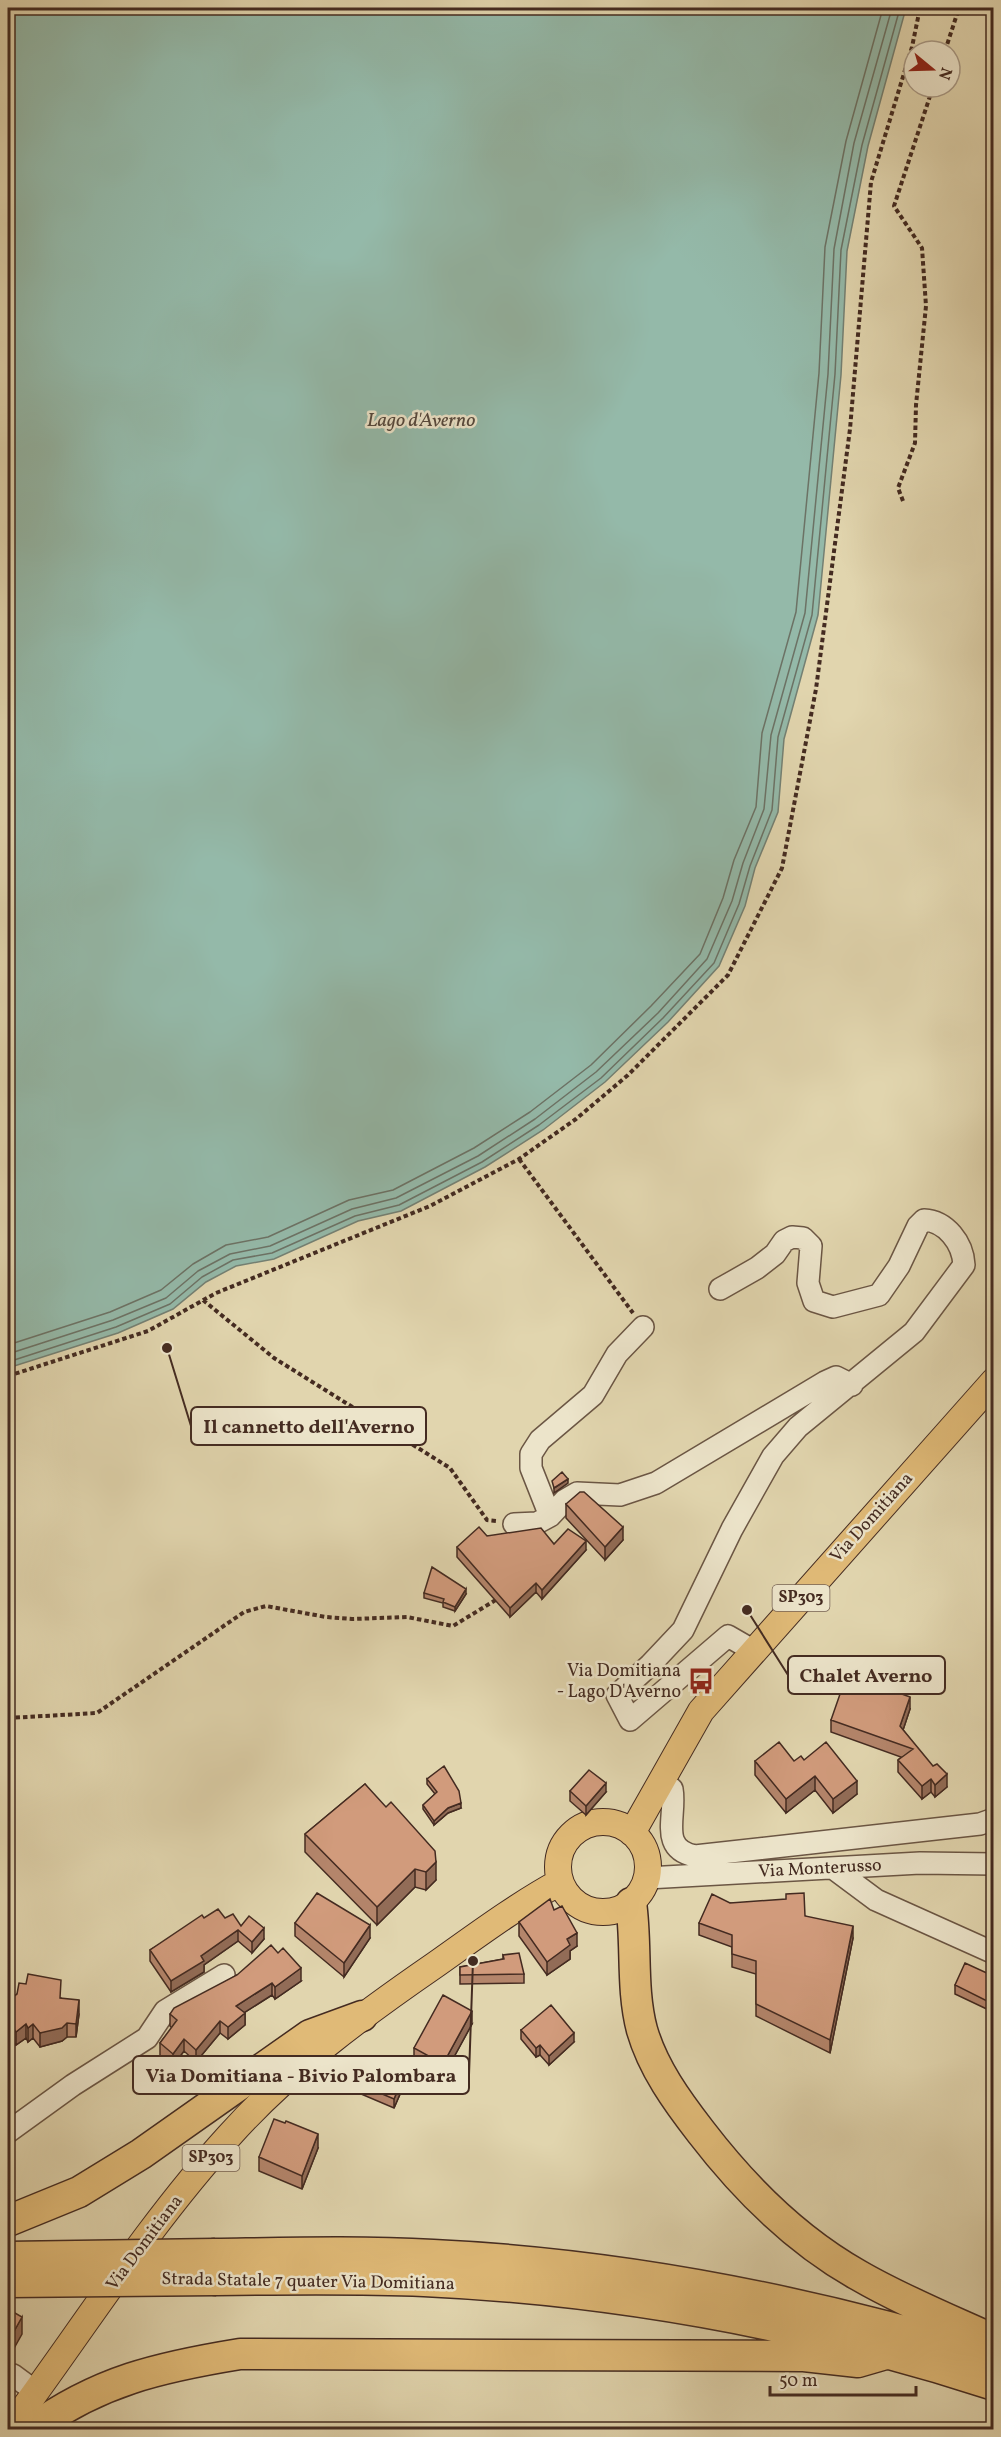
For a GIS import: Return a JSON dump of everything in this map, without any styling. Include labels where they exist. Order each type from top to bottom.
[{"type":"highway","points":[[639,1891],[638,2002],[648,2048],[673,2092],[711,2146],[768,2208],[795,2232],[830,2257],[885,2289],[993,2340]]},
{"type":"highway","points":[[15,2218],[79,2192],[141,2154],[310,2035],[362,2016]]},
{"type":"highway","name":"Strada Statale 7 quater Via Domitiana","points":[[8,2282],[216,2267],[435,2255],[631,2273],[747,2294],[862,2319],[993,2357]]},
{"type":"highway","name":"Strada Statale 7 quater Via Domitiana","points":[[8,2257],[216,2267],[427,2281],[598,2296],[772,2324],[889,2353],[993,2385]]},
{"type":"highway","points":[[31,2430],[76,2399],[137,2374],[240,2354],[804,2356],[858,2362],[889,2353]]},
{"type":"main road","name":"Via Domitiana","points":[[632,1833],[700,1711],[993,1381]]},
{"type":"main road","points":[[611,1822],[632,1833],[646,1853],[639,1891],[608,1912],[584,1909],[574,1903],[560,1882],[558,1859],[562,1848],[577,1830],[587,1824],[611,1822]]},
{"type":"main road","name":"Via Domitiana","points":[[8,2430],[170,2208],[228,2136],[297,2069],[362,2016],[525,1901],[560,1882]]},
{"type":"street","points":[[720,1289],[757,1268],[775,1254],[784,1240],[792,1237],[803,1238],[811,1246],[808,1283],[814,1301],[833,1306],[879,1295],[899,1266],[918,1226],[924,1220],[934,1221],[959,1241],[964,1253],[964,1265],[914,1332],[798,1427],[773,1456],[732,1529],[682,1630],[650,1665],[616,1695],[630,1720],[728,1636],[754,1651]]},
{"type":"street","points":[[550,1516],[531,1468],[531,1454],[540,1440],[593,1395],[616,1354],[643,1327]]},
{"type":"street","points":[[514,1524],[537,1523],[550,1516],[565,1500],[577,1493],[620,1495],[656,1482],[836,1377],[852,1385]]},
{"type":"street","points":[[661,1781],[672,1789],[675,1805],[670,1828],[674,1845],[683,1854],[695,1856],[969,1826],[993,1819]]},
{"type":"street","name":"Via Monterusso","points":[[639,1891],[833,1868],[920,1863],[993,1864]]},
{"type":"street","points":[[833,1868],[876,1900],[993,1953]]},
{"type":"street","points":[[8,2132],[72,2085],[147,2038],[165,2011],[224,1975]]},
{"type":"street","points":[[13,2375],[36,2392]]},
{"type":"path","points":[[8,1376],[148,1331],[203,1300],[430,1206],[519,1159],[576,1119],[628,1075],[728,975],[782,868],[816,689],[850,429],[871,182],[912,47],[920,8]]},
{"type":"path","points":[[949,39],[959,8]]},
{"type":"path","points":[[903,501],[898,488],[915,443],[916,405],[926,306],[922,248],[894,206],[929,99]]},
{"type":"path","points":[[519,1159],[643,1327]]},
{"type":"path","points":[[203,1300],[274,1358],[450,1468],[487,1520],[514,1524]]},
{"type":"path","points":[[8,1718],[97,1713],[244,1612],[266,1606],[326,1617],[352,1619],[407,1617],[453,1626],[499,1598],[507,1597]]},
{"type":"water","name":"Lago d'Averno","points":[[8,8],[906,8],[868,146],[847,251],[841,375],[818,615],[784,739],[778,812],[755,868],[745,906],[719,966],[668,1022],[605,1082],[543,1130],[485,1167],[401,1211],[358,1221],[274,1259],[236,1266],[206,1282],[173,1309],[118,1333],[8,1368]]},
{"type":"building","points":[[562,1472],[568,1479],[554,1488],[552,1481]]},
{"type":"building","points":[[580,1492],[584,1492],[623,1527],[605,1547],[566,1504]]},
{"type":"building","points":[[479,1527],[487,1536],[541,1528],[554,1544],[568,1529],[586,1541],[542,1590],[536,1583],[510,1608],[457,1547]]},
{"type":"building","points":[[432,1567],[466,1589],[455,1607],[443,1602],[444,1599],[424,1593]]},
{"type":"building","points":[[847,1674],[910,1697],[900,1726],[933,1766],[937,1764],[947,1774],[935,1785],[931,1779],[922,1786],[898,1760],[913,1749],[831,1720]]},
{"type":"building","points":[[779,1742],[794,1761],[801,1756],[804,1760],[826,1742],[857,1781],[833,1799],[815,1776],[786,1799],[755,1761]]},
{"type":"building","points":[[444,1766],[459,1791],[461,1803],[448,1808],[434,1821],[423,1805],[437,1792],[427,1779]]},
{"type":"building","points":[[589,1770],[606,1783],[586,1806],[570,1791]]},
{"type":"building","points":[[365,1784],[386,1807],[391,1802],[435,1851],[436,1862],[426,1872],[415,1869],[377,1907],[305,1834]]},
{"type":"building","points":[[317,1893],[370,1925],[344,1963],[295,1923]]},
{"type":"building","points":[[804,1893],[805,1916],[853,1926],[830,2040],[756,2004],[756,1961],[732,1954],[732,1935],[699,1923],[712,1894],[730,1903],[786,1899],[786,1894]]},
{"type":"building","points":[[550,1899],[554,1910],[562,1906],[577,1933],[567,1939],[570,1945],[547,1962],[519,1922]]},
{"type":"building","points":[[218,1909],[225,1918],[233,1914],[241,1926],[249,1916],[264,1928],[252,1942],[238,1930],[201,1956],[204,1961],[171,1981],[150,1950],[202,1915],[204,1918]]},
{"type":"building","points":[[271,1945],[278,1953],[283,1948],[301,1968],[275,1987],[272,1983],[236,2006],[245,2013],[228,2027],[220,2021],[196,2050],[184,2039],[173,2054],[160,2043],[177,2020],[170,2014],[174,2008],[237,1975]]},
{"type":"building","points":[[519,1953],[524,1974],[460,1975],[460,1967],[504,1959],[503,1955]]},
{"type":"building","points":[[965,1963],[991,1975],[993,1969],[993,2004],[955,1985]]},
{"type":"building","points":[[28,1974],[61,1980],[60,1998],[79,2000],[76,2024],[67,2023],[62,2028],[40,2033],[33,2024],[28,2028],[26,2024],[16,2032],[8,2021],[8,2001],[17,1994],[19,1983],[26,1984]]},
{"type":"building","points":[[443,1995],[472,2011],[443,2064],[414,2048]]},
{"type":"building","points":[[551,2005],[574,2033],[549,2056],[540,2045],[536,2048],[521,2030]]},
{"type":"building","points":[[387,2060],[407,2068],[394,2099],[354,2082],[363,2063],[382,2071]]},
{"type":"building","points":[[274,2119],[285,2123],[286,2121],[318,2134],[302,2176],[259,2157]]},
{"type":"building","points":[[8,2309],[22,2317],[8,2342]]},
{"type":"place","name":"Il cannetto dell'Averno","points":[[167,1348]]},
{"type":"place","name":"Chalet Averno","points":[[747,1610]]},
{"type":"place","name":"Via Domitiana - Lago D'Averno","points":[[701,1681]]},
{"type":"place","name":"Via Domitiana - Bivio Palombara","points":[[473,1961]]}]
